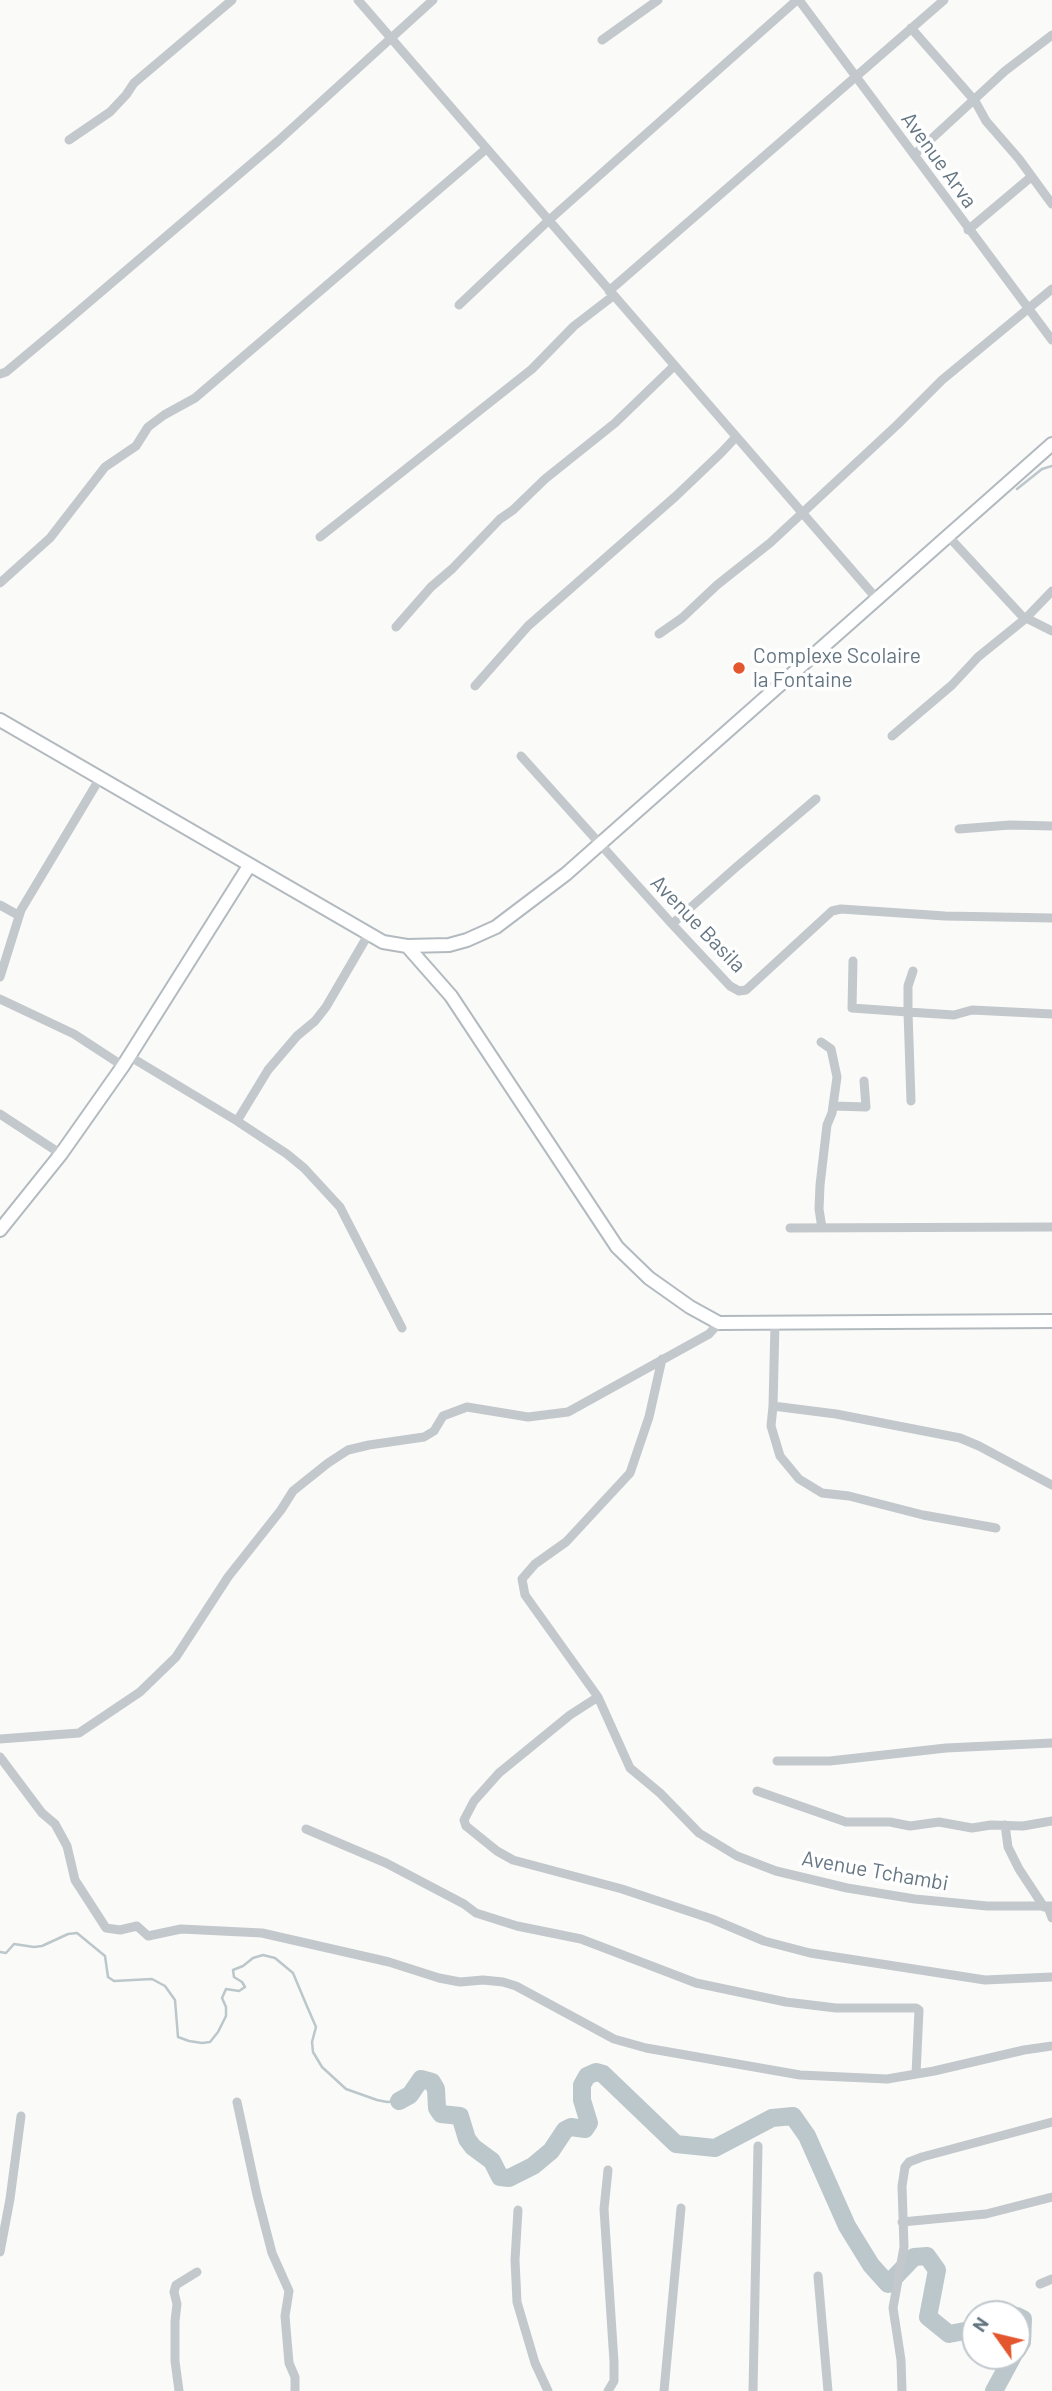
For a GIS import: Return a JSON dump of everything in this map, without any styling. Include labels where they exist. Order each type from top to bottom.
[{"type":"street","points":[[69,140],[110,111],[134,83],[232,0]]},
{"type":"street","points":[[358,0],[877,599]]},
{"type":"street","points":[[0,373],[6,372],[258,158],[433,0]]},
{"type":"street","points":[[602,40],[659,0]]},
{"type":"street","points":[[459,305],[548,221],[798,0]]},
{"type":"street","name":"Avenue Arva","points":[[798,0],[1052,340]]},
{"type":"street","points":[[320,537],[532,369],[574,326],[944,0]]},
{"type":"street","points":[[911,28],[975,101],[986,121],[1052,204]]},
{"type":"street","points":[[914,155],[1005,71],[1052,35]]},
{"type":"street","points":[[0,583],[50,538],[104,467],[136,446],[148,427],[195,398],[486,149]]},
{"type":"street","points":[[968,230],[1031,177]]},
{"type":"street","points":[[659,634],[682,618],[803,513],[942,380],[1052,289]]},
{"type":"street","points":[[396,627],[423,595],[500,519],[615,423],[674,366]]},
{"type":"street","points":[[475,686],[528,626],[676,496],[736,437]]},
{"type":"street","points":[[0,720],[368,935],[395,946],[449,945],[496,927],[532,901],[1052,444]]},
{"type":"street","points":[[948,536],[1025,619],[1052,631]]},
{"type":"street","points":[[892,736],[952,685],[978,657],[1025,619],[1052,591]]},
{"type":"street","name":"Avenue Basila","points":[[521,756],[672,924],[730,986],[739,991],[746,990],[824,916],[841,909],[945,916],[1052,918]]},
{"type":"street","points":[[0,976],[21,910],[100,778]]},
{"type":"street","points":[[672,924],[816,799]]},
{"type":"street","points":[[959,829],[1010,825],[1052,826]]},
{"type":"street","points":[[0,1230],[61,1154],[126,1061],[249,866]]},
{"type":"street","points":[[0,905],[18,915]]},
{"type":"street","points":[[237,1121],[268,1070],[326,1007],[368,935]]},
{"type":"street","points":[[407,946],[451,996],[617,1248],[649,1278],[690,1307],[719,1323],[1052,1321]]},
{"type":"street","points":[[853,961],[852,1008],[954,1014],[972,1010],[1052,1014]]},
{"type":"street","points":[[911,1101],[908,986],[913,971]]},
{"type":"street","points":[[0,999],[126,1061],[237,1121],[288,1154],[340,1207],[402,1328]]},
{"type":"street","points":[[821,1042],[830,1048],[837,1077],[834,1106],[827,1125],[820,1185],[818,1209],[822,1228]]},
{"type":"street","points":[[834,1106],[866,1107],[864,1081]]},
{"type":"street","points":[[0,1114],[61,1154]]},
{"type":"street","points":[[790,1228],[1052,1227]]},
{"type":"street","points":[[0,1739],[79,1733],[140,1692],[176,1657],[228,1577],[282,1510],[293,1491],[348,1450],[424,1437],[434,1431],[443,1416],[467,1407],[528,1417],[564,1413],[709,1334],[719,1323]]},
{"type":"street","points":[[775,1323],[771,1426],[780,1456],[799,1479],[822,1493],[849,1496],[923,1515],[996,1528]]},
{"type":"street","name":"Avenue Tchambi","points":[[662,1359],[649,1416],[630,1473],[566,1542],[535,1564],[522,1579],[525,1595],[597,1698],[630,1768],[660,1793],[699,1833],[737,1856],[776,1871],[847,1888],[915,1899],[975,1905],[1048,1907]]},
{"type":"street","points":[[773,1406],[836,1414],[960,1438],[1052,1485]]},
{"type":"street","points":[[597,1698],[570,1715],[499,1773],[474,1801],[464,1820],[466,1826],[497,1852],[513,1860],[622,1889],[764,1941],[810,1953],[985,1980],[1052,1977]]},
{"type":"street","points":[[777,1761],[830,1761],[946,1748],[1052,1743]]},
{"type":"street","points":[[0,1756],[42,1813],[55,1824],[67,1846],[75,1880],[106,1928],[120,1930],[137,1926],[148,1936],[181,1929],[267,1934],[389,1962],[439,1978],[460,1982],[503,1982],[516,1986],[614,2039],[646,2048],[800,2075],[887,2079],[1052,2046]]},
{"type":"street","points":[[757,1791],[846,1822],[890,1822],[910,1826],[947,1823],[972,1828],[1023,1826],[1052,1821]]},
{"type":"street","points":[[1004,1825],[1009,1847],[1019,1870],[1048,1907],[1052,1918]]},
{"type":"street","points":[[306,1829],[386,1863],[476,1913],[517,1926],[582,1939],[696,1983],[773,2000],[836,2008],[916,2008],[919,2010],[916,2074]]},
{"type":"street","points":[[237,2102],[272,2253],[289,2291],[285,2316],[289,2363],[295,2377],[295,2391]]},
{"type":"street","points":[[0,2252],[21,2116]]},
{"type":"street","points":[[902,2391],[901,2360],[892,2308],[903,2256],[902,2186],[905,2167],[909,2162],[922,2157],[1052,2122]]},
{"type":"street","points":[[753,2391],[758,2146]]},
{"type":"street","points":[[608,2170],[604,2208],[614,2381],[608,2391]]},
{"type":"street","points":[[902,2222],[986,2214],[1052,2197]]},
{"type":"street","points":[[664,2391],[681,2208]]},
{"type":"street","points":[[518,2210],[515,2260],[517,2302],[536,2363],[548,2391]]},
{"type":"street","points":[[179,2391],[175,2361],[177,2304],[174,2292],[177,2285],[197,2272]]},
{"type":"street","points":[[818,2276],[828,2391]]},
{"type":"street","points":[[1040,2284],[1052,2279]]},
{"type":"waterway","points":[[1017,489],[1042,469],[1052,466]]},
{"type":"waterway","points":[[0,1952],[6,1953],[14,1944],[42,1946],[68,1934],[77,1933],[105,1956],[108,1977],[114,1981],[152,1979],[165,1986],[175,2000],[178,2037],[202,2043],[210,2042],[226,2016],[222,1998],[226,1989],[239,1991],[245,1987],[234,1977],[233,1970],[263,1955],[275,1958],[293,1973],[316,2027],[312,2042],[313,2052],[322,2067],[346,2089],[377,2100],[399,2101]]},
{"type":"waterway","points":[[399,2101],[410,2095],[421,2079],[432,2082],[436,2089],[437,2108],[441,2114],[460,2116],[467,2139],[473,2147],[492,2161],[500,2177],[509,2178],[533,2166],[551,2151],[565,2130],[571,2127],[585,2129],[589,2123],[582,2100],[582,2085],[587,2076],[596,2072],[603,2074],[676,2144],[715,2148],[772,2118],[793,2116],[807,2136],[847,2226],[871,2265],[888,2284],[914,2257],[927,2256],[937,2270],[928,2317],[949,2334],[961,2332]]},
{"type":"waterway","points":[[994,2391],[1005,2370]]},
{"type":"place","name":"Complexe Scolaire la Fontaine","points":[[739,668]]}]
